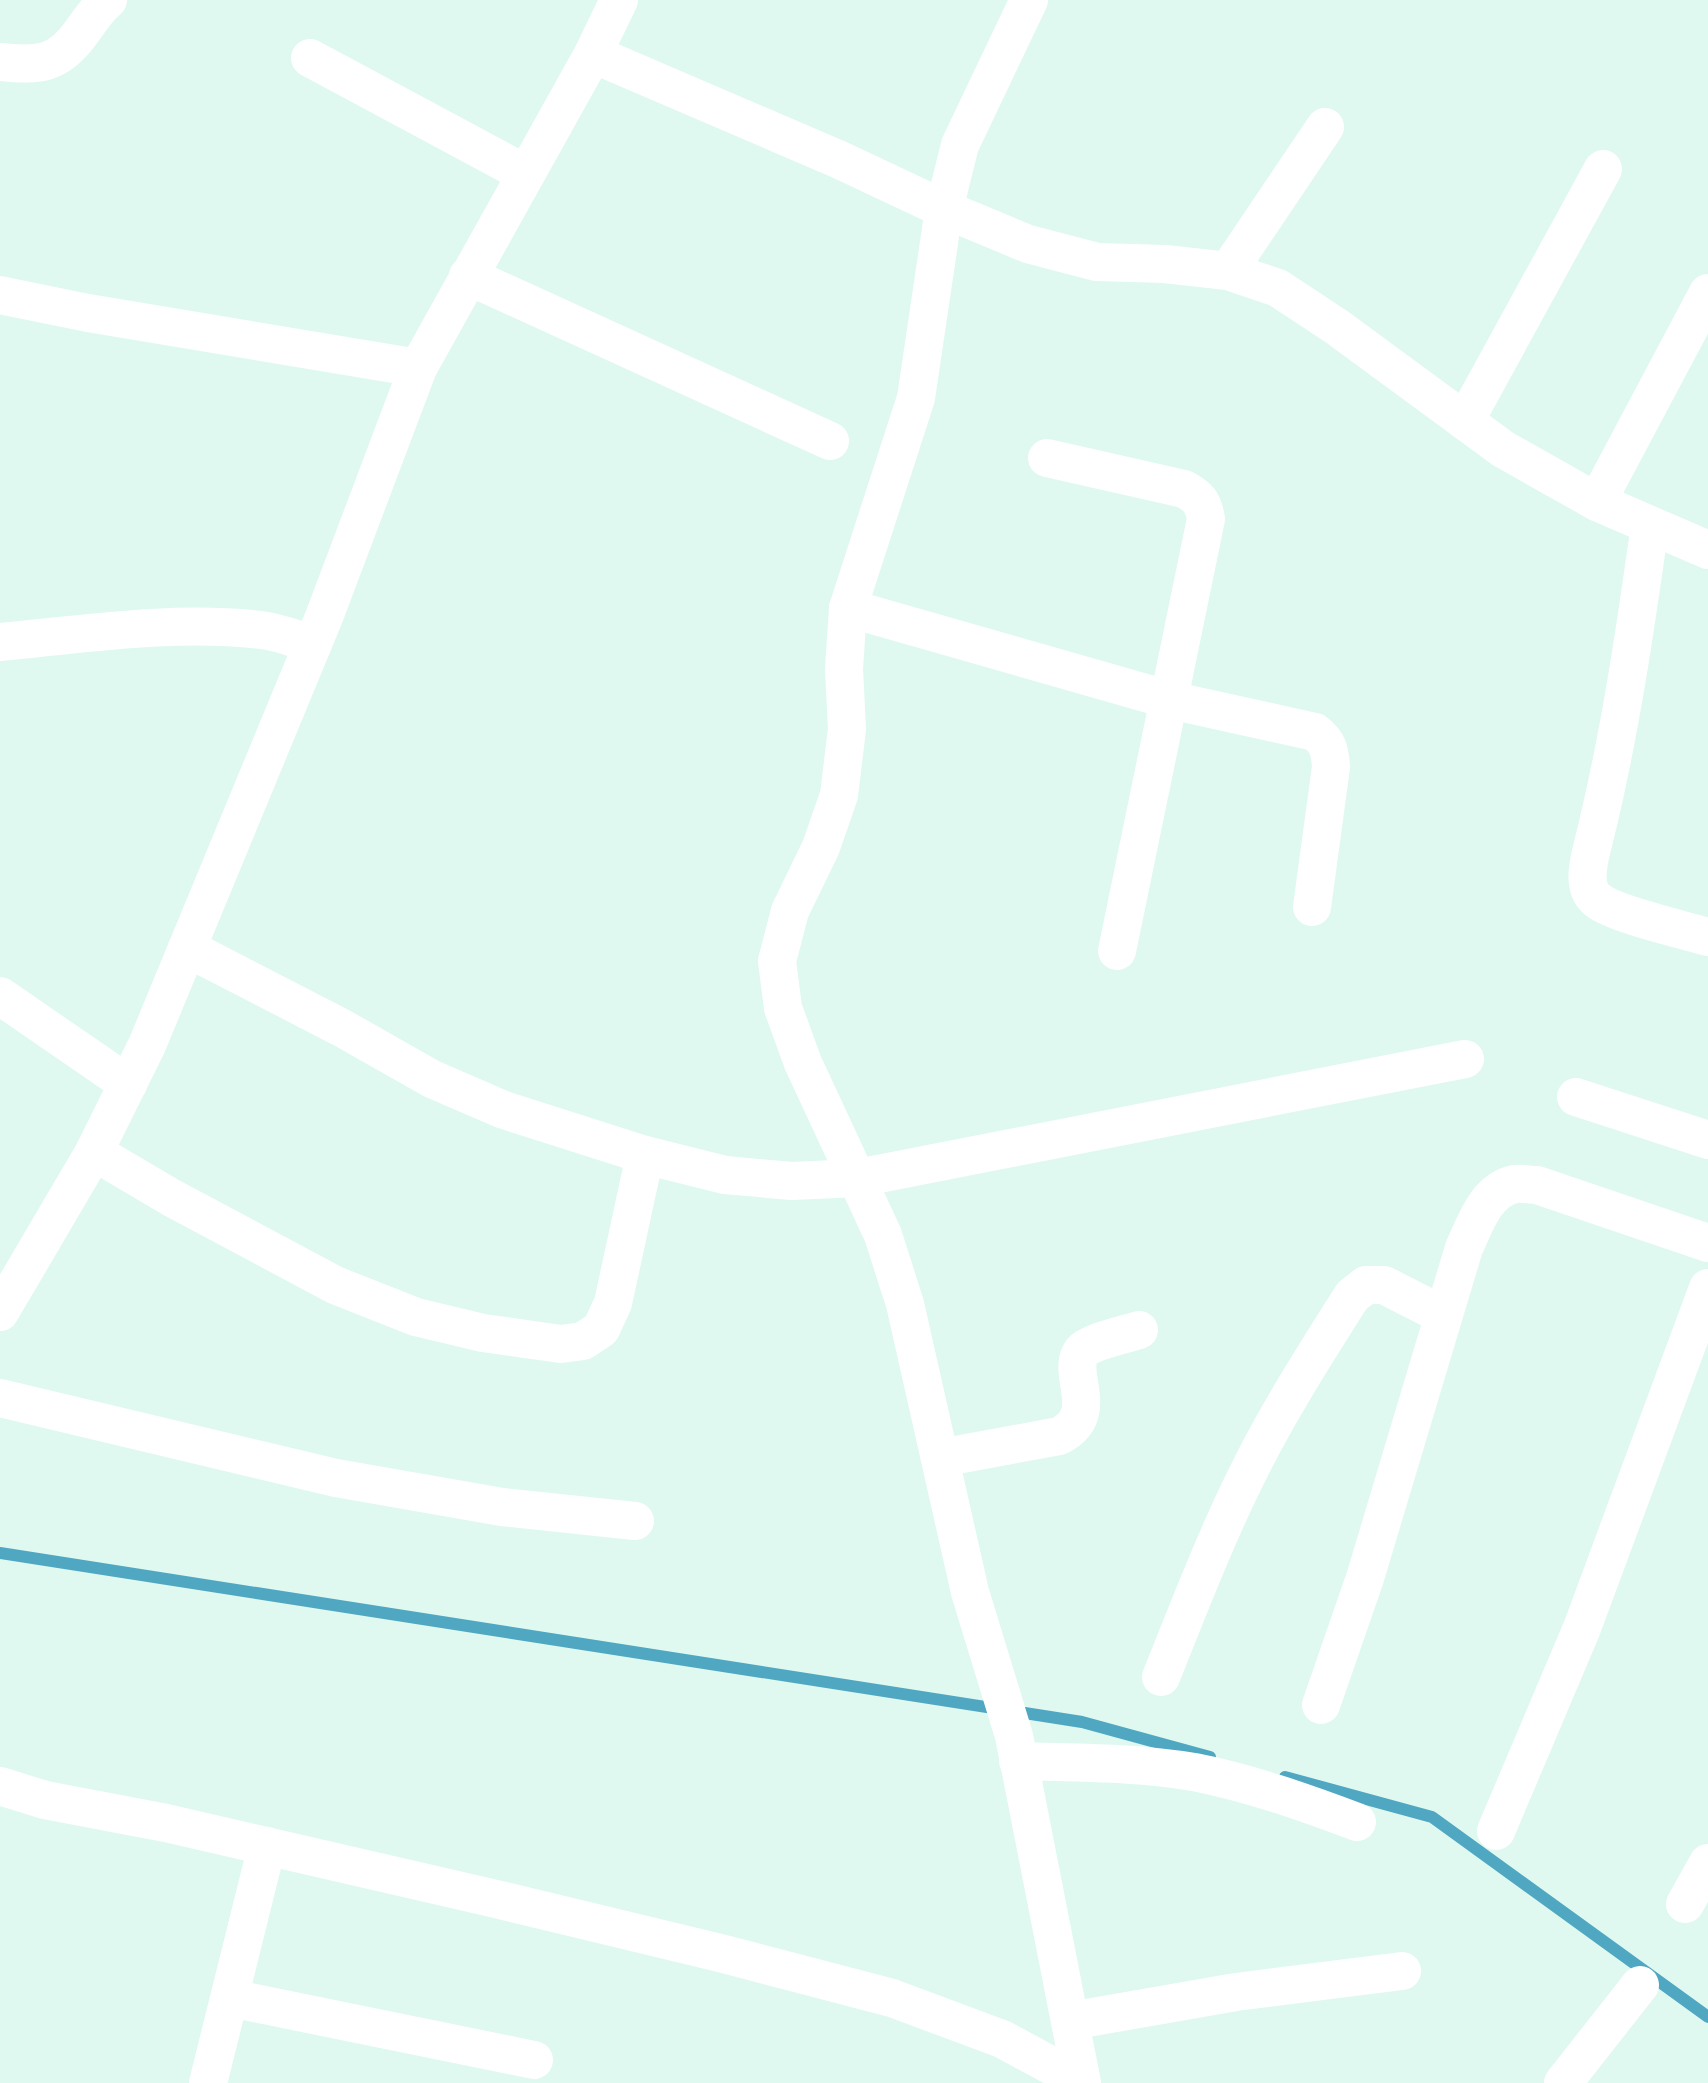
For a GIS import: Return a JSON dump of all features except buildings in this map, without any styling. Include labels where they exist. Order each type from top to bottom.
[{"type":"street","points":[[0,62],[30,65],[55,59],[77,38],[108,0]]},
{"type":"street","points":[[0,1312],[94,1152],[147,1045],[313,644],[418,368],[593,54],[609,4]]},
{"type":"street","points":[[1026,7],[960,145],[944,209],[916,398],[848,608],[844,669],[847,729],[839,795],[821,847],[790,911],[776,961],[783,1008],[803,1063],[883,1235],[905,1304],[970,1592],[1016,1749],[1082,2083]]},
{"type":"street","points":[[593,54],[1028,244],[1097,262],[1165,264],[1228,271],[1278,288],[1337,327],[1503,449],[1597,502],[1708,550]]},
{"type":"street","points":[[310,58],[526,174]]},
{"type":"street","points":[[1228,271],[1325,127]]},
{"type":"street","points":[[1465,421],[1603,169]]},
{"type":"street","points":[[468,276],[830,441]]},
{"type":"street","points":[[1597,502],[1708,293]]},
{"type":"street","points":[[0,295],[102,315],[418,368]]},
{"type":"street","points":[[1047,458],[1184,489],[1203,503],[1206,519],[1117,951]]},
{"type":"street","points":[[1650,525],[1626,695],[1589,860],[1588,885],[1596,900],[1617,910],[1708,937]]},
{"type":"street","points":[[848,608],[1170,700],[1315,733],[1324,740],[1330,751],[1331,767],[1312,907]]},
{"type":"street","points":[[0,642],[112,631],[202,627],[264,630],[313,644]]},
{"type":"street","points":[[187,948],[342,1028],[432,1079],[504,1110],[645,1155],[725,1175],[792,1181],[858,1178],[1465,1059]]},
{"type":"street","points":[[0,996],[128,1084]]},
{"type":"street","points":[[1576,1097],[1708,1140]]},
{"type":"street","points":[[94,1152],[172,1198],[335,1285],[416,1317],[483,1333],[561,1344],[583,1341],[601,1329],[613,1303],[645,1155]]},
{"type":"street","points":[[1321,1704],[1365,1578],[1464,1248],[1483,1207],[1499,1190],[1516,1184],[1538,1185],[1708,1243]]},
{"type":"street","points":[[1161,1677],[1213,1549],[1253,1463],[1294,1387],[1352,1296],[1366,1285],[1384,1284],[1443,1315]]},
{"type":"street","points":[[1496,1831],[1581,1628],[1708,1289]]},
{"type":"street","points":[[940,1458],[1059,1436],[1072,1429],[1079,1418],[1081,1402],[1081,1352],[1089,1346],[1139,1330]]},
{"type":"street","points":[[0,1398],[336,1478],[502,1507],[635,1521]]},
{"type":"street","points":[[1016,1749],[1193,1772],[1281,1793],[1357,1822]]},
{"type":"street","points":[[0,1786],[45,1800],[166,1823],[720,1953],[892,1998],[1002,2039],[1054,2067],[1073,2083]]},
{"type":"street","points":[[208,2083],[267,1846]]},
{"type":"street","points":[[1685,1904],[1708,1863]]},
{"type":"street","points":[[1070,2021],[1236,1992],[1402,1971]]},
{"type":"street","points":[[1563,2083],[1640,1985]]},
{"type":"street","points":[[230,1998],[534,2060]]},
{"type":"waterway","points":[[0,1553],[1082,1722],[1210,1757]]},
{"type":"waterway","points":[[1285,1777],[1432,1817],[1708,2017]]}]
